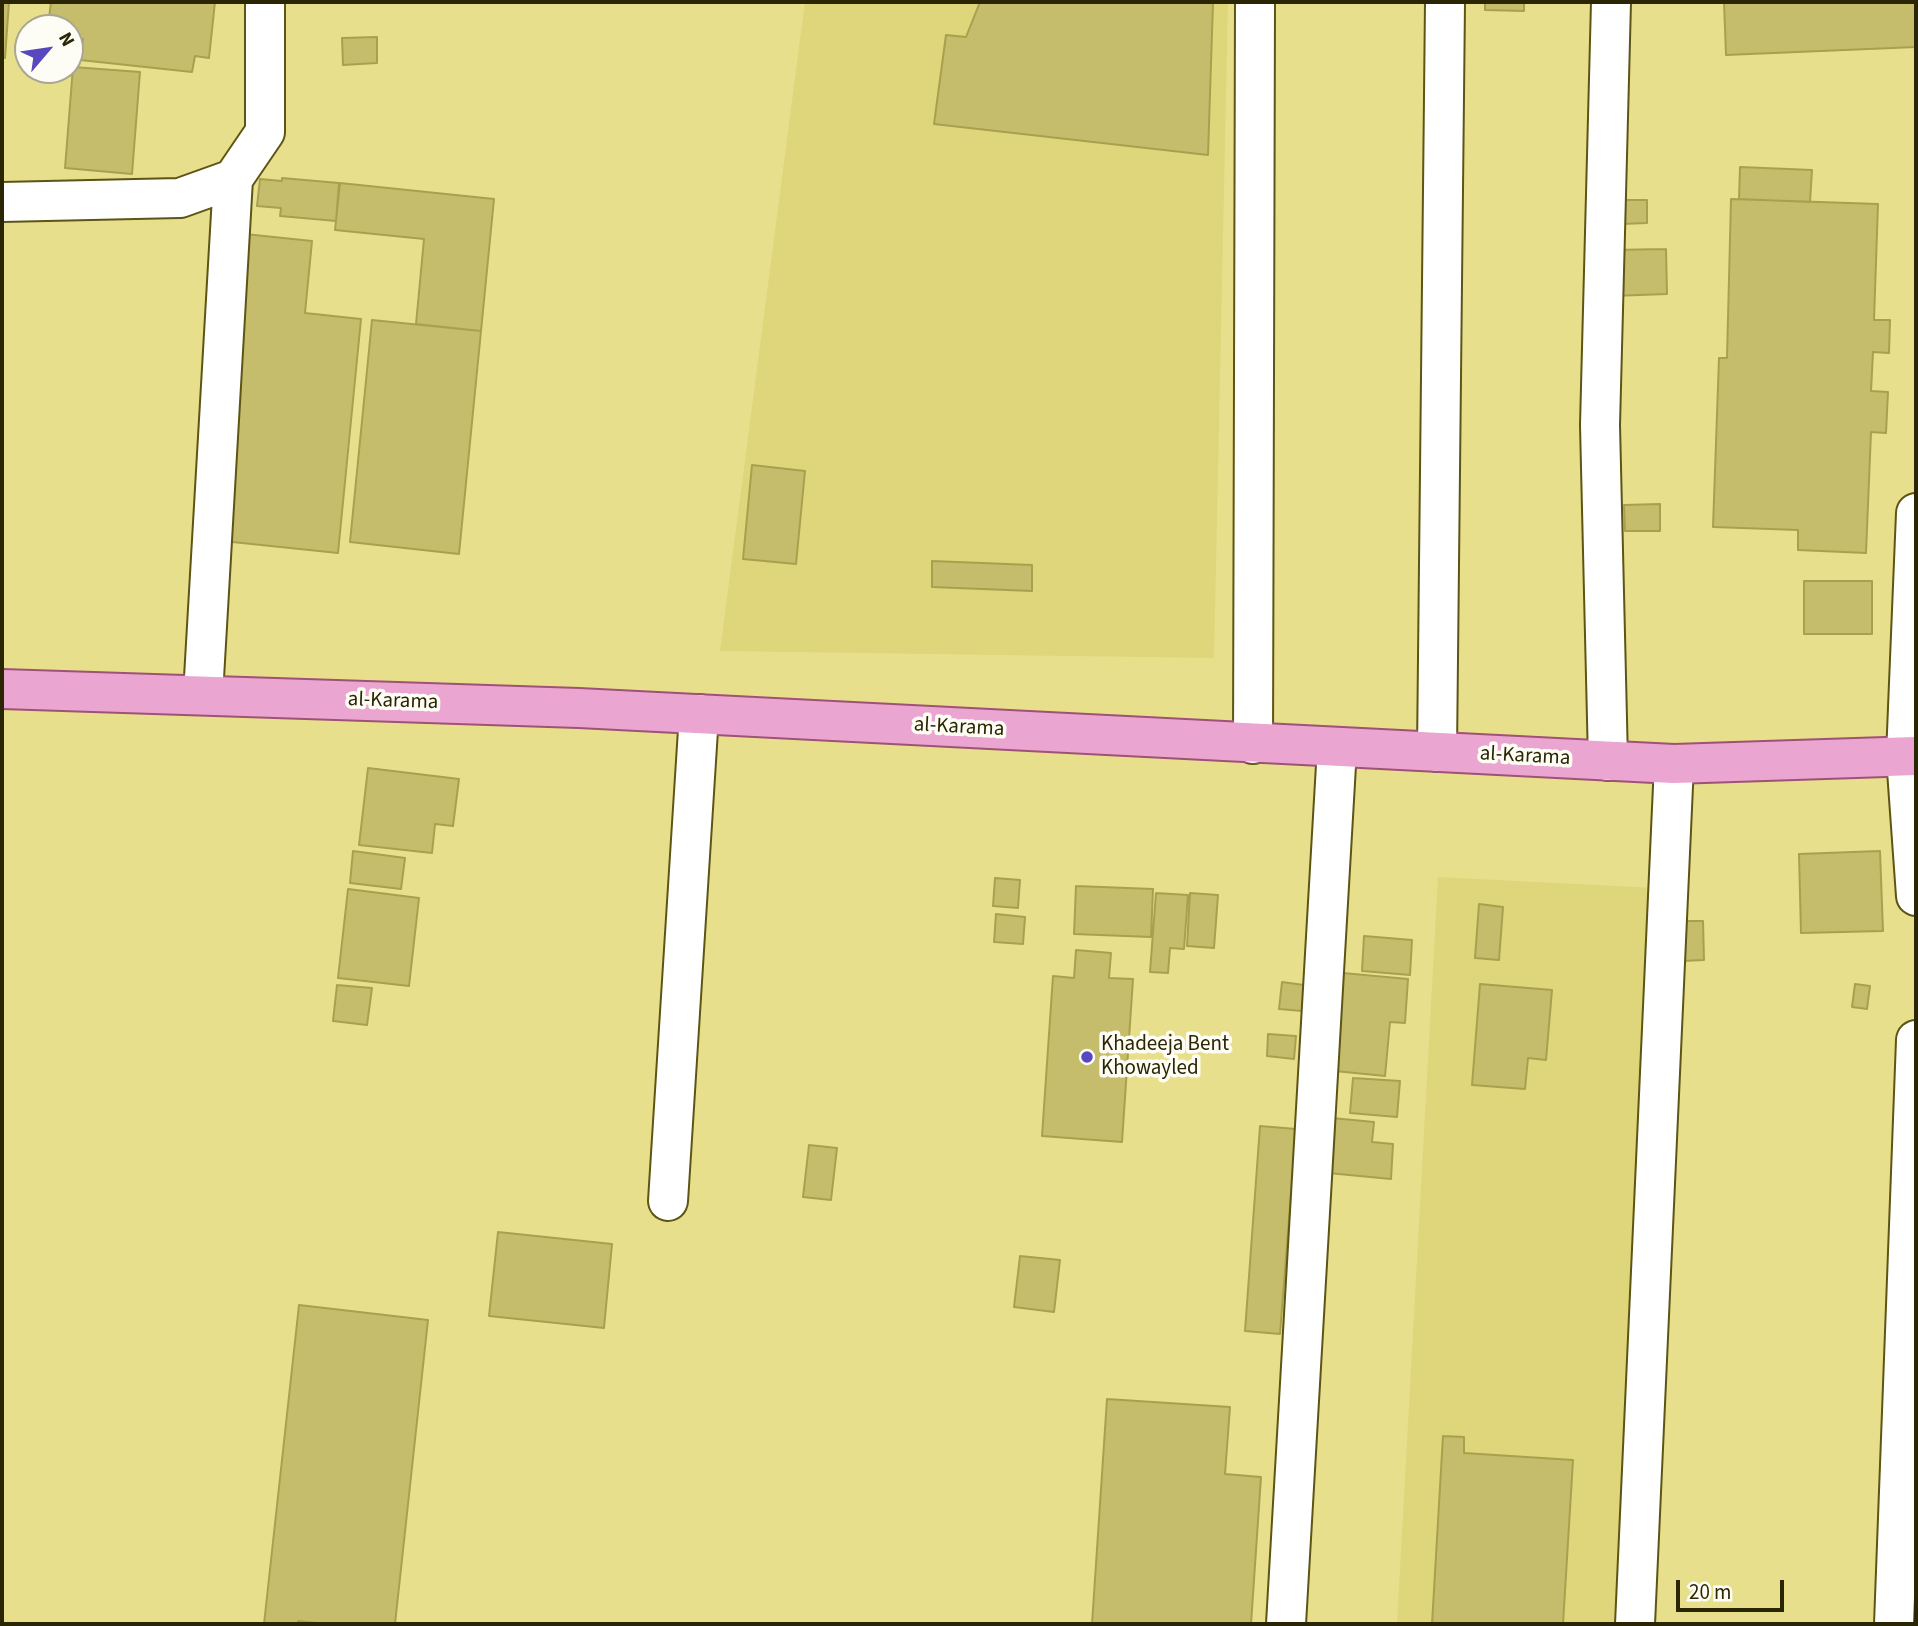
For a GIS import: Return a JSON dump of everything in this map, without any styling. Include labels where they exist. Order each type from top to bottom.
[{"type":"main road","name":"al-Karama","points":[[2,689],[699,714],[1674,764],[1911,756]]},
{"type":"lane","points":[[203,695],[233,179],[265,132],[265,2]]},
{"type":"lane","points":[[1253,744],[1255,2]]},
{"type":"lane","points":[[1437,752],[1445,2]]},
{"type":"lane","points":[[1608,761],[1600,425],[1611,2]]},
{"type":"lane","points":[[2,202],[180,198],[233,179]]},
{"type":"lane","points":[[1916,513],[1911,756],[1916,896]]},
{"type":"lane","points":[[668,1201],[699,714]]},
{"type":"lane","points":[[1286,1624],[1337,748]]},
{"type":"lane","points":[[1635,1624],[1674,764]]},
{"type":"lane","points":[[1894,1624],[1916,1040]]},
{"type":"shaded area","points":[[805,2],[1228,2],[1214,658],[720,651]]},
{"type":"shaded area","points":[[1438,877],[1655,888],[1622,1624],[1397,1624]]},
{"type":"building","points":[[2,2],[9,2],[5,58],[2,57]]},
{"type":"building","points":[[51,2],[215,2],[209,58],[195,56],[192,72],[84,60],[84,14],[50,14]]},
{"type":"building","points":[[980,2],[1213,2],[1208,155],[934,124],[946,35],[966,37]]},
{"type":"building","points":[[1485,2],[1524,2],[1524,11],[1485,10]]},
{"type":"building","points":[[1724,2],[1916,2],[1916,47],[1726,55]]},
{"type":"building","points":[[377,37],[377,63],[343,65],[342,38]]},
{"type":"building","points":[[84,68],[140,72],[132,174],[65,168],[72,84],[84,84]]},
{"type":"building","points":[[1740,167],[1812,170],[1810,202],[1739,199]]},
{"type":"building","points":[[282,178],[339,183],[336,221],[280,216],[281,208],[257,206],[260,179],[282,181]]},
{"type":"building","points":[[340,183],[494,199],[481,331],[416,324],[424,239],[335,230]]},
{"type":"building","points":[[1731,199],[1878,204],[1874,320],[1890,320],[1889,353],[1873,352],[1871,391],[1888,392],[1886,433],[1871,432],[1866,553],[1798,550],[1798,530],[1713,527],[1719,358],[1727,358]]},
{"type":"building","points":[[1621,200],[1647,200],[1647,223],[1621,224]]},
{"type":"building","points":[[245,234],[312,241],[305,313],[361,319],[338,553],[213,540]]},
{"type":"building","points":[[1666,249],[1667,294],[1612,296],[1611,250]]},
{"type":"building","points":[[372,320],[481,331],[459,554],[350,542]]},
{"type":"building","points":[[752,465],[805,471],[796,564],[743,559]]},
{"type":"building","points":[[1660,504],[1660,531],[1625,531],[1624,505]]},
{"type":"building","points":[[932,561],[1032,565],[1032,591],[932,587]]},
{"type":"building","points":[[1804,581],[1872,581],[1872,634],[1804,634]]},
{"type":"building","points":[[368,768],[459,779],[453,826],[435,824],[432,853],[359,845]]},
{"type":"building","points":[[353,851],[405,858],[401,889],[350,883]]},
{"type":"building","points":[[1880,851],[1883,931],[1801,933],[1799,854]]},
{"type":"building","points":[[995,878],[1020,880],[1018,908],[993,906]]},
{"type":"building","points":[[1076,886],[1153,889],[1151,937],[1074,934]]},
{"type":"building","points":[[348,889],[419,898],[409,986],[338,978]]},
{"type":"building","points":[[1156,893],[1188,895],[1184,949],[1170,948],[1168,973],[1150,972]]},
{"type":"building","points":[[1190,893],[1218,895],[1214,948],[1187,946]]},
{"type":"building","points":[[1479,904],[1503,907],[1499,960],[1475,958]]},
{"type":"building","points":[[996,914],[1025,917],[1023,944],[994,942]]},
{"type":"building","points":[[1681,921],[1703,921],[1704,960],[1682,961]]},
{"type":"building","points":[[1364,936],[1412,940],[1410,975],[1362,971]]},
{"type":"building","name":"Khadeeja Bent Khowayled","points":[[1076,950],[1111,953],[1109,978],[1133,979],[1122,1142],[1042,1136],[1053,976],[1074,978]]},
{"type":"building","points":[[1343,973],[1408,979],[1405,1023],[1390,1022],[1385,1076],[1335,1071]]},
{"type":"building","points":[[1282,982],[1304,985],[1302,1011],[1279,1009]]},
{"type":"building","points":[[1480,984],[1552,990],[1546,1060],[1528,1058],[1525,1089],[1472,1085]]},
{"type":"building","points":[[1855,984],[1870,986],[1867,1009],[1852,1007]]},
{"type":"building","points":[[337,985],[372,988],[367,1025],[333,1021]]},
{"type":"building","points":[[1268,1034],[1296,1036],[1294,1059],[1267,1056]]},
{"type":"building","points":[[1353,1078],[1400,1081],[1397,1117],[1350,1113]]},
{"type":"building","points":[[1332,1118],[1374,1122],[1372,1142],[1393,1144],[1391,1179],[1328,1173]]},
{"type":"building","points":[[1260,1126],[1296,1129],[1280,1334],[1245,1331]]},
{"type":"building","points":[[809,1145],[837,1148],[831,1200],[803,1197]]},
{"type":"building","points":[[498,1232],[612,1244],[604,1328],[489,1316]]},
{"type":"building","points":[[1020,1256],[1060,1260],[1054,1312],[1014,1307]]},
{"type":"building","points":[[299,1305],[428,1320],[395,1624],[326,1624],[298,1621],[298,1624],[264,1624]]},
{"type":"building","points":[[1107,1399],[1230,1407],[1225,1474],[1261,1477],[1251,1624],[1092,1624]]},
{"type":"building","points":[[1443,1436],[1464,1437],[1464,1453],[1573,1460],[1563,1624],[1432,1624]]},
{"type":"place","name":"Khadeeja Bent Khowayled","points":[[1087,1057]]}]
